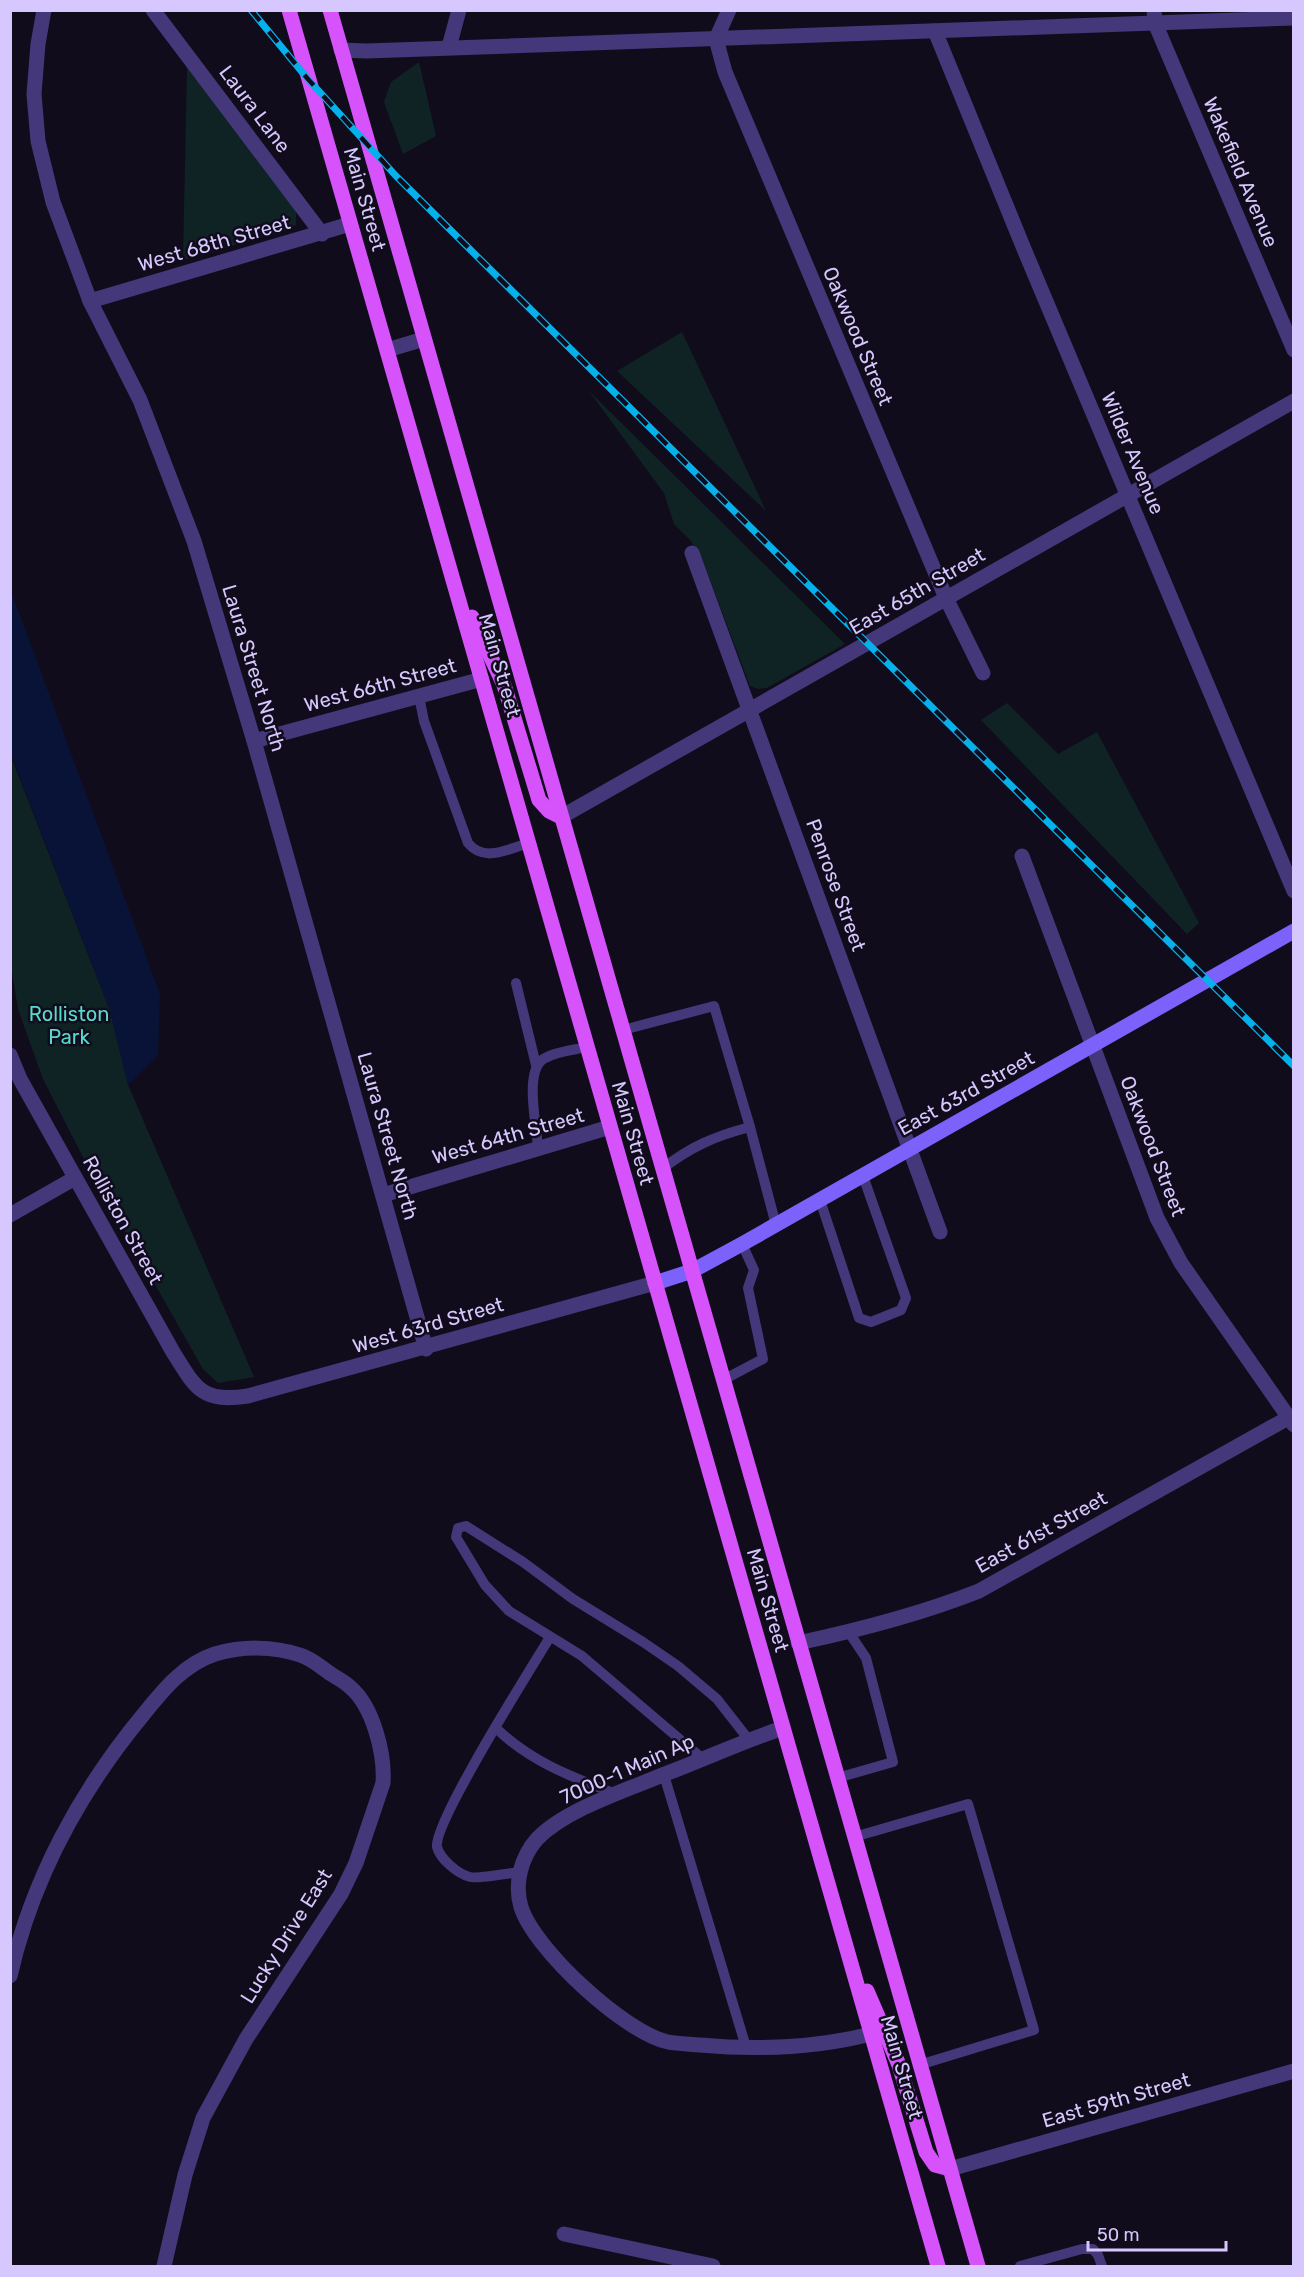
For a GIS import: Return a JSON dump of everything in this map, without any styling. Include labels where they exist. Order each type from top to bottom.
[{"type":"main road","name":"Main Street","points":[[289,10],[938,2266]]},
{"type":"main road","name":"Main Street","points":[[330,10],[978,2266]]},
{"type":"main road","points":[[451,573],[504,686],[540,800],[549,811],[561,817]]},
{"type":"main road","points":[[843,1936],[899,2065],[926,2152],[935,2165],[950,2169]]},
{"type":"street","name":"Laura Street North","points":[[44,10],[38,44],[34,94],[38,141],[53,202],[90,301],[140,400],[194,541],[254,741],[426,1348]]},
{"type":"street","name":"Laura Lane","points":[[153,10],[322,234]]},
{"type":"street","points":[[449,47],[459,10]]},
{"type":"street","points":[[716,39],[729,10]]},
{"type":"street","points":[[341,50],[367,51],[935,31],[1154,17],[1293,18]]},
{"type":"street","name":"Wakefield Avenue","points":[[1154,17],[1293,350]]},
{"type":"street","name":"Wilder Avenue","points":[[935,31],[1293,891]]},
{"type":"street","name":"Oakwood Street","points":[[716,39],[725,72],[946,598],[983,674]]},
{"type":"street","name":"West 68th Street","points":[[90,301],[350,224]]},
{"type":"street","points":[[387,350],[424,339]]},
{"type":"street","name":"East 65th Street","points":[[561,817],[1293,401]]},
{"type":"street","name":"Penrose Street","points":[[692,553],[940,1232]]},
{"type":"street","name":"West 66th Street","points":[[254,741],[482,679]]},
{"type":"street","name":"Oakwood Street","points":[[1022,856],[1157,1218],[1181,1263],[1291,1421]]},
{"type":"street","name":"East 63rd Street","points":[[655,1283],[692,1271],[742,1244],[1293,932]]},
{"type":"street","name":"Rolliston Street","points":[[10,1054],[20,1079],[173,1352],[190,1379],[210,1397]]},
{"type":"street","name":"West 64th Street","points":[[383,1195],[610,1127]]},
{"type":"street","points":[[10,1215],[75,1178]]},
{"type":"street","name":"West 63rd Street","points":[[210,1397],[228,1399],[248,1396],[655,1283]]},
{"type":"street","name":"East 61st Street","points":[[798,1643],[848,1631],[979,1592],[1291,1421]]},
{"type":"street","name":"Lucky Drive East","points":[[10,1976],[19,1936],[54,1851],[83,1796],[132,1728],[167,1686],[197,1663],[214,1654],[261,1648],[302,1655],[351,1687],[366,1708],[377,1732],[384,1771],[383,1783],[356,1863],[341,1894],[246,2039],[203,2118],[185,2175],[164,2266]]},
{"type":"street","name":"7000-1 Main Ap","points":[[783,1728],[616,1794],[549,1828],[536,1840],[527,1853],[520,1872],[521,1906],[530,1924],[550,1952],[602,2003],[650,2036],[668,2042],[746,2047],[817,2044],[871,2034]]},
{"type":"street","name":"East 59th Street","points":[[950,2169],[1293,2071]]},
{"type":"street","points":[[564,2234],[713,2266]]},
{"type":"lane","points":[[419,696],[424,721],[468,843],[474,851],[486,855],[529,843]]},
{"type":"lane","points":[[516,983],[536,1065],[532,1078],[538,1148]]},
{"type":"lane","points":[[623,1030],[714,1006],[776,1225]]},
{"type":"lane","points":[[536,1065],[545,1058],[587,1047]]},
{"type":"lane","points":[[663,1169],[684,1152],[721,1135],[750,1127]]},
{"type":"lane","points":[[820,1200],[859,1318],[871,1322],[901,1310],[906,1298],[863,1176]]},
{"type":"lane","points":[[723,1380],[763,1359],[748,1288],[754,1270],[742,1244]]},
{"type":"lane","points":[[703,1759],[582,1656],[509,1611],[485,1585],[456,1537],[458,1528],[466,1526],[473,1530],[523,1562],[573,1599],[678,1666],[717,1699],[749,1740]]},
{"type":"lane","points":[[837,1778],[893,1762],[866,1658],[848,1631]]},
{"type":"lane","points":[[520,1872],[471,1878],[444,1861],[437,1846],[441,1828],[550,1637]]},
{"type":"lane","points":[[496,1728],[512,1744],[541,1762],[616,1794]]},
{"type":"lane","points":[[664,1775],[746,2047]]},
{"type":"lane","points":[[854,1837],[969,1804],[1034,2030],[919,2064]]},
{"type":"lane","points":[[1020,2266],[1082,2249],[1093,2249],[1102,2266]]},
{"type":"green space","points":[[419,62],[436,136],[403,154],[384,102],[391,82]]},
{"type":"green space","points":[[187,67],[296,208],[296,225],[287,230],[183,260]]},
{"type":"green space","points":[[682,332],[766,511],[617,371]]},
{"type":"green space","points":[[589,391],[845,644],[767,688],[758,689],[750,686],[703,561],[691,541],[674,524],[664,493]]},
{"type":"green space","points":[[1007,703],[1058,754],[1097,732],[1199,923],[1187,934],[981,720]]},
{"type":"green space","name":"Rolliston Park","points":[[10,754],[110,1011],[128,1085],[254,1377],[218,1383],[203,1369],[85,1161],[43,1079],[18,1009],[11,966]]},
{"type":"water","points":[[11,591],[160,994],[158,1055],[128,1085],[110,1011],[11,754]]},
{"type":"railway","points":[[251,10],[307,78],[396,176],[1294,1066]]}]
